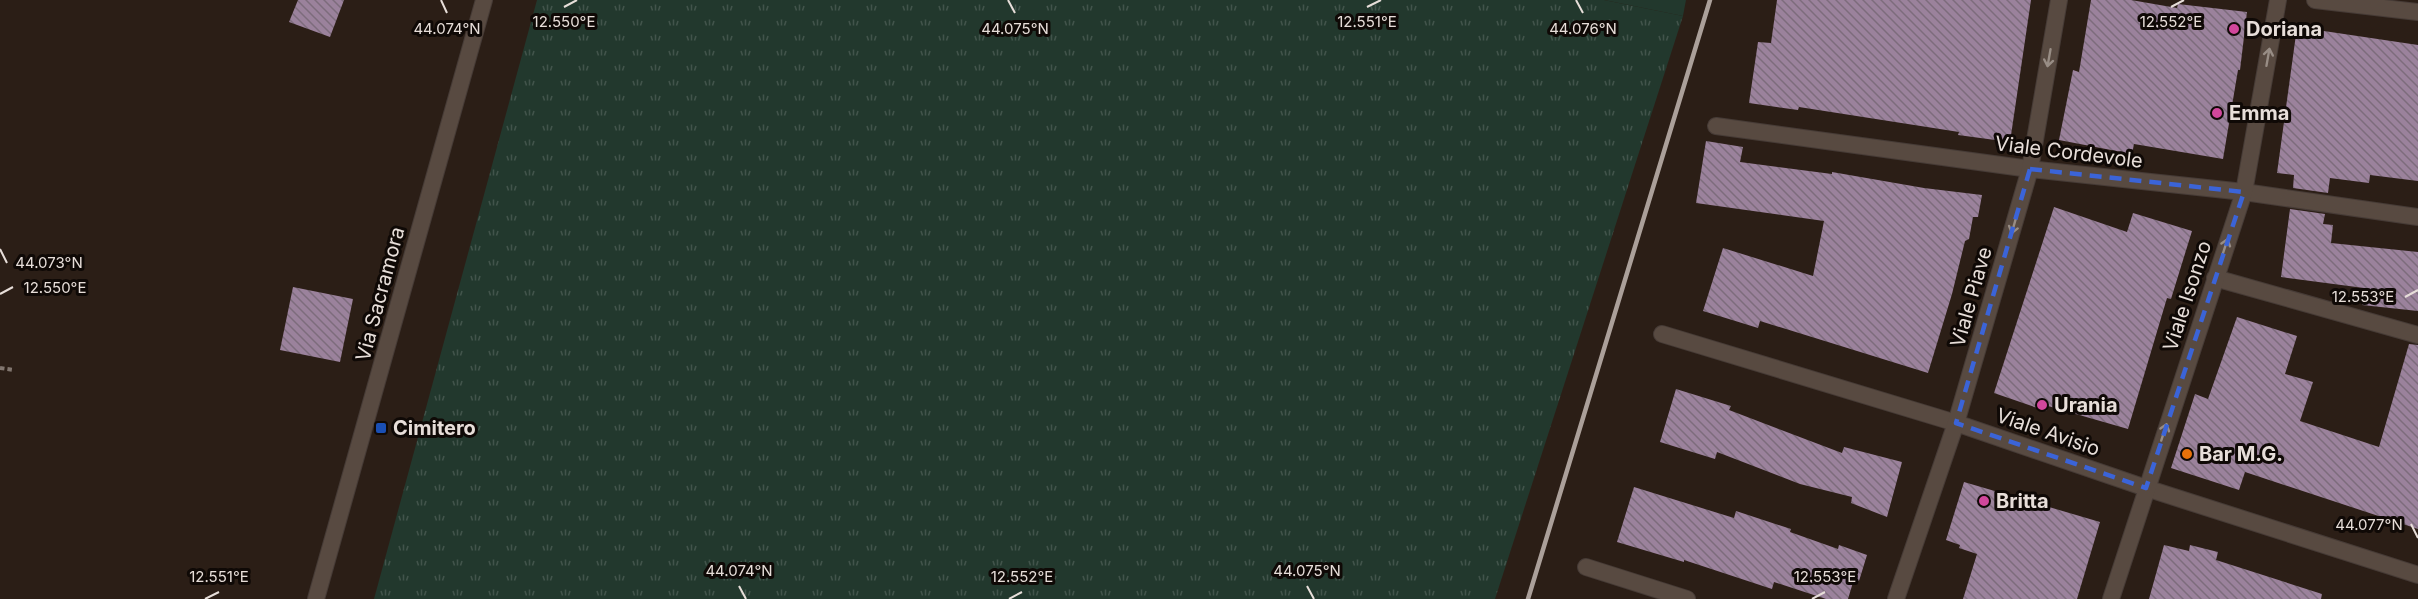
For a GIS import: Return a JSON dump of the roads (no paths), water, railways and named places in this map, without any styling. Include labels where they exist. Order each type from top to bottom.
[{"type":"street","name":"Via Sacramora","points":[[316,599],[484,0]]},
{"type":"street","name":"Viale Piave","points":[[1896,599],[1956,423],[2030,169],[2059,0]]},
{"type":"street","name":"Viale Isonzo","points":[[2111,599],[2244,192],[2278,0]]},
{"type":"street","points":[[2316,0],[2418,12]]},
{"type":"street","name":"Viale Cordevole","points":[[1716,126],[2030,169],[2244,192],[2418,217]]},
{"type":"street","points":[[2215,278],[2418,335]]},
{"type":"street","name":"Viale Avisio","points":[[1662,334],[1956,423],[2146,488],[2418,575]]},
{"type":"street","points":[[1586,567],[1687,599]]},
{"type":"railway","points":[[1528,599],[1710,0]]},
{"type":"place","name":"Doriana","points":[[2234,29]]},
{"type":"place","name":"Emma","points":[[2217,113]]},
{"type":"place","name":"Urania","points":[[2042,405]]},
{"type":"place","name":"Cimitero","points":[[381,428]]},
{"type":"place","name":"Bar M.G.","points":[[2187,454]]},
{"type":"place","name":"Britta","points":[[1984,501]]}]
